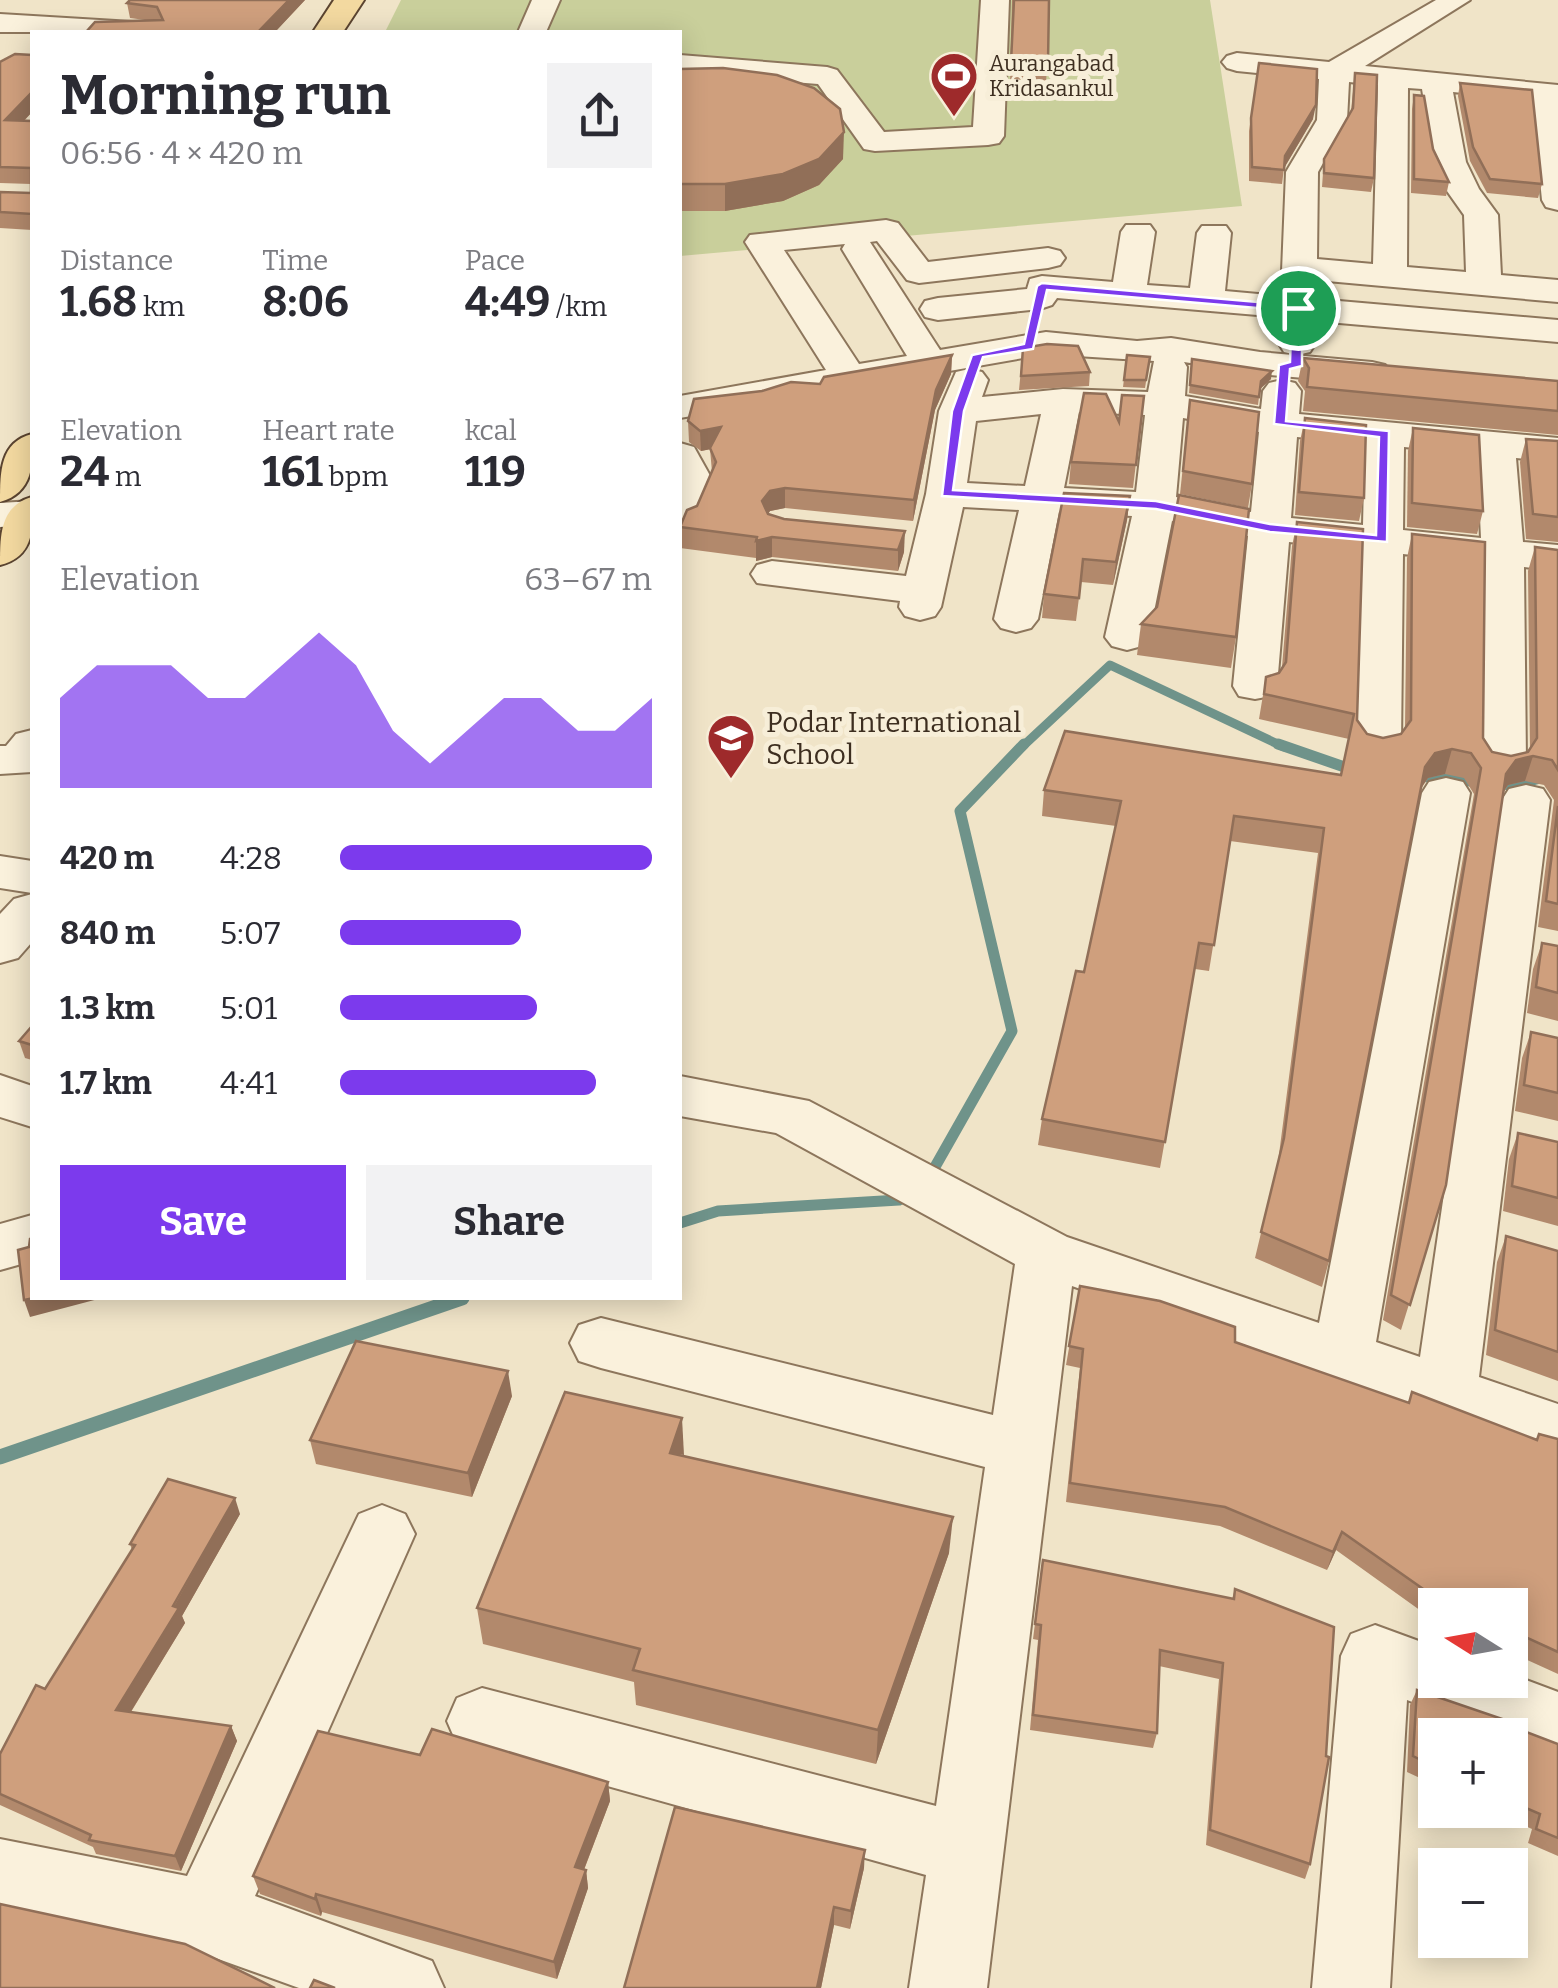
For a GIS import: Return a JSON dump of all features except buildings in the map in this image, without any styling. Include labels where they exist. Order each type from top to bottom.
[{"type":"main road","points":[[329,30],[348,0]]},
{"type":"main road","points":[[359,30],[376,0]]},
{"type":"main road","points":[[0,552],[19,508],[30,456]]},
{"type":"street","points":[[533,30],[546,0]]},
{"type":"street","points":[[682,64],[826,76],[875,142],[988,136],[995,0]]},
{"type":"street","points":[[1334,72],[1456,0]]},
{"type":"street","points":[[0,24],[30,35]]},
{"type":"street","points":[[1237,62],[1552,93],[1558,200]]},
{"type":"street","points":[[1255,686],[1280,424],[1298,308],[1302,172],[1332,120],[1334,72]]},
{"type":"street","points":[[1390,276],[1393,78]]},
{"type":"street","points":[[1436,82],[1450,162],[1462,191],[1481,215],[1484,284]]},
{"type":"street","points":[[849,378],[762,242],[886,230],[919,273],[1045,272],[1138,294],[1558,331]]},
{"type":"street","points":[[1127,637],[1156,505],[1167,404],[1138,294],[1138,232]]},
{"type":"street","points":[[1206,300],[1214,233]]},
{"type":"street","points":[[859,249],[931,365]]},
{"type":"street","points":[[1299,268],[1558,291]]},
{"type":"street","points":[[938,310],[1045,272]]},
{"type":"street","points":[[1029,346],[1045,272]]},
{"type":"street","points":[[682,406],[1046,344],[1154,350],[1408,376]]},
{"type":"street","points":[[772,574],[922,599],[917,537],[946,494],[958,411],[978,355]]},
{"type":"street","points":[[958,411],[1063,400],[1167,404],[1280,424],[1558,450]]},
{"type":"street","points":[[1016,619],[1063,400]]},
{"type":"street","points":[[1378,745],[1385,434]]},
{"type":"street","points":[[1446,1392],[1495,1235],[1482,1128],[1519,1034],[1533,947],[1538,862],[1514,782],[1496,444]]},
{"type":"street","points":[[682,460],[694,481],[682,511]]},
{"type":"street","points":[[946,494],[1156,505],[1270,528],[1558,558]]},
{"type":"street","points":[[0,760],[19,761],[30,747]]},
{"type":"street","points":[[1343,1356],[1446,793]]},
{"type":"street","points":[[0,872],[30,877]]},
{"type":"street","points":[[0,946],[30,913]]},
{"type":"street","points":[[0,1095],[30,1106]]},
{"type":"street","points":[[682,1096],[788,1116],[1046,1253],[1558,1431]]},
{"type":"street","points":[[1482,1128],[1539,1141]]},
{"type":"street","points":[[0,1247],[30,1239]]},
{"type":"street","points":[[948,1988],[1046,1253]]},
{"type":"street","points":[[601,1344],[1020,1450]]},
{"type":"street","points":[[207,1916],[382,1534]]},
{"type":"street","points":[[1351,1988],[1375,1656],[1418,1672]]},
{"type":"street","points":[[1487,1698],[1558,1725]]},
{"type":"street","points":[[482,1721],[966,1850]]},
{"type":"street","points":[[0,1876],[207,1916],[405,1988]]},
{"type":"green space","name":"Aurangabad Kridasankul","points":[[401,0],[1210,0],[1242,206],[682,256],[682,30],[386,30]]},
{"type":"waterway","points":[[1022,747],[1110,665],[1284,747]]},
{"type":"waterway","points":[[927,1181],[1012,1031],[960,811],[1024,744]]},
{"type":"waterway","points":[[1278,744],[1356,771]]},
{"type":"waterway","points":[[1499,784],[1514,785],[1558,773]]},
{"type":"waterway","points":[[1419,776],[1480,782]]},
{"type":"waterway","points":[[682,1222],[718,1211],[899,1200],[909,1195]]},
{"type":"waterway","points":[[0,1457],[456,1300]]},
{"type":"place","name":"Aurangabad Kridasankul","points":[[954,118]]},
{"type":"place","name":"Podar International School","points":[[731,780]]},
{"type":"route","points":[[1042,286],[1298,308],[1296,366],[1285,365],[1280,424],[1385,434],[1383,540],[1270,528],[1156,505],[946,494],[958,411],[978,355],[1029,346],[1042,286]]}]
